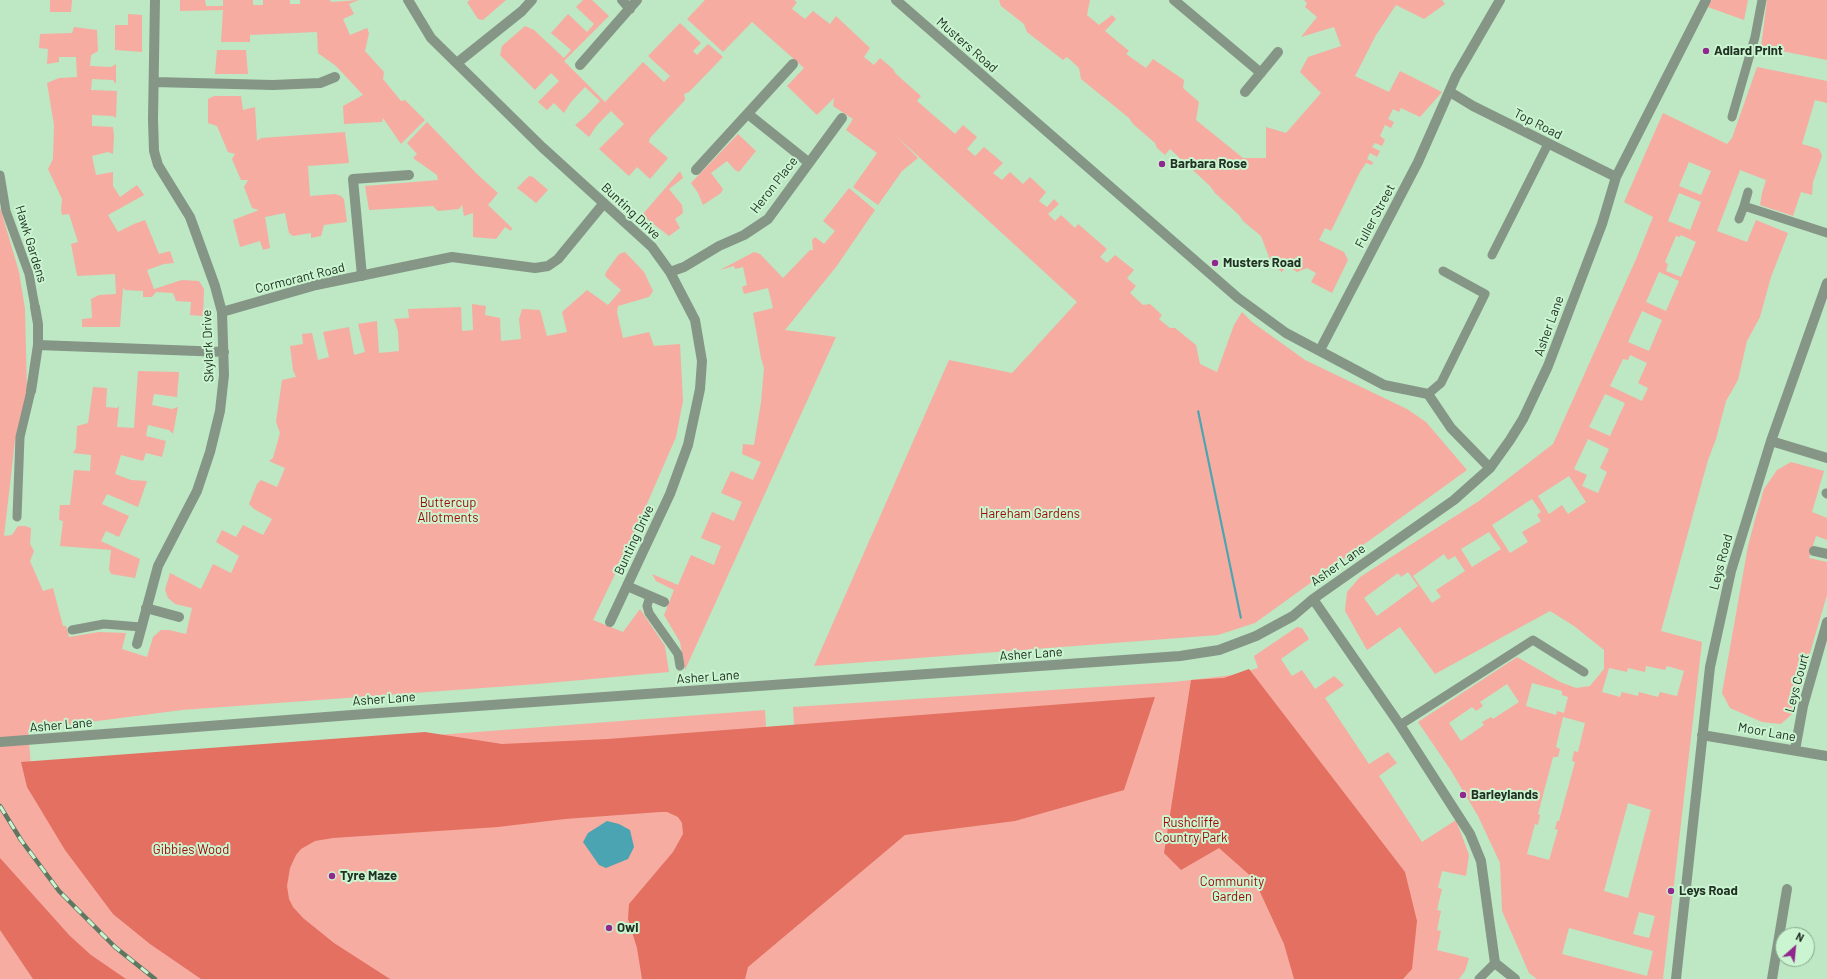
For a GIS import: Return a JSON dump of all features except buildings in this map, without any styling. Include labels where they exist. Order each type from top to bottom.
[{"type":"street","name":"Skylark Drive","points":[[137,644],[146,608],[161,560],[197,491],[210,452],[220,411],[224,352],[222,312],[205,258],[190,217],[158,164],[154,151],[155,0]]},
{"type":"street","name":"Bunting Drive","points":[[408,0],[431,38],[542,147],[652,247],[670,272],[694,320],[702,361],[700,389],[688,445],[673,487],[610,622]]},
{"type":"street","points":[[457,62],[522,11],[532,0]]},
{"type":"street","points":[[622,0],[630,9]]},
{"type":"street","points":[[580,66],[637,0]]},
{"type":"street","name":"Musters Road","points":[[896,0],[1238,298],[1286,333],[1384,385],[1428,394]]},
{"type":"street","points":[[1174,0],[1261,73]]},
{"type":"street","name":"Fuller Street","points":[[1320,350],[1418,162],[1456,76],[1500,0]]},
{"type":"street","name":"Asher Lane","points":[[0,742],[365,714],[1180,656],[1219,650],[1249,639],[1293,616],[1313,599],[1454,500],[1490,468],[1523,420],[1548,366],[1602,224],[1616,177],[1706,0]]},
{"type":"street","points":[[1245,92],[1278,52]]},
{"type":"street","points":[[696,170],[793,64]]},
{"type":"street","points":[[154,82],[273,84],[320,83],[335,77]]},
{"type":"street","name":"Top Road","points":[[1450,92],[1473,106],[1616,177]]},
{"type":"street","name":"Heron Place","points":[[748,114],[808,162]]},
{"type":"street","name":"Heron Place","points":[[670,272],[684,267],[719,246],[744,235],[768,218],[842,118]]},
{"type":"street","name":"Cormorant Road","points":[[362,276],[353,179],[409,175]]},
{"type":"street","name":"Cormorant Road","points":[[222,312],[316,285],[452,257],[535,268],[548,266],[558,259],[604,203]]},
{"type":"street","name":"Leys Road","points":[[1676,979],[1710,667],[1730,571],[1771,441],[1827,283]]},
{"type":"street","name":"Hawk Gardens","points":[[31,391],[38,345],[38,324],[34,307]]},
{"type":"street","points":[[38,345],[224,352]]},
{"type":"street","points":[[1428,394],[1451,428],[1490,468]]},
{"type":"street","points":[[1771,441],[1827,458]]},
{"type":"street","points":[[1814,551],[1827,554]]},
{"type":"street","name":"Bunting Drive","points":[[626,586],[664,602]]},
{"type":"street","points":[[1313,599],[1400,725],[1470,834],[1481,861],[1495,963],[1515,979]]},
{"type":"street","points":[[146,608],[179,618]]},
{"type":"street","name":"Leys Court","points":[[1795,750],[1803,706],[1827,622]]},
{"type":"street","name":"Moor Lane","points":[[1702,735],[1827,756]]},
{"type":"street","points":[[1772,979],[1787,889]]},
{"type":"lane","points":[[1732,117],[1755,37],[1762,0]]},
{"type":"lane","points":[[1492,255],[1548,144]]},
{"type":"lane","name":"Hawk Gardens","points":[[0,175],[6,211],[29,274],[34,307]]},
{"type":"lane","points":[[1739,219],[1748,192]]},
{"type":"lane","points":[[1744,206],[1827,233]]},
{"type":"lane","points":[[1428,394],[1441,383],[1485,294],[1443,271]]},
{"type":"lane","name":"Hawk Gardens","points":[[16,517],[20,437],[31,391]]},
{"type":"lane","points":[[650,596],[647,606],[649,613],[678,654],[680,666]]},
{"type":"lane","points":[[72,630],[104,624],[141,627]]},
{"type":"lane","points":[[1400,725],[1533,640],[1584,672]]},
{"type":"lane","points":[[1479,979],[1495,963]]},
{"type":"green space","points":[[50,0],[72,0],[71,12],[50,12]]},
{"type":"green space","points":[[180,0],[205,0],[206,6],[223,6],[223,0],[253,0],[253,5],[263,5],[263,0],[290,0],[290,4],[300,4],[300,0],[330,0],[331,2],[359,0],[349,4],[354,14],[343,19],[350,35],[367,28],[369,33],[365,51],[384,72],[383,79],[401,101],[405,100],[425,120],[401,144],[383,118],[382,122],[344,124],[343,106],[363,95],[336,66],[318,53],[317,32],[250,35],[250,42],[221,42],[223,10],[180,11]]},
{"type":"green space","points":[[470,0],[506,0],[483,20],[478,19],[467,2]]},
{"type":"green space","points":[[583,0],[592,0],[609,16],[564,61],[605,102],[643,62],[664,82],[670,76],[648,56],[680,23],[701,43],[693,51],[697,55],[708,44],[723,57],[689,92],[684,94],[685,100],[650,138],[649,142],[668,158],[650,179],[637,167],[629,176],[599,149],[624,124],[611,111],[597,125],[589,137],[575,125],[600,101],[585,87],[571,102],[564,113],[554,103],[547,110],[538,102],[559,81],[551,73],[535,90],[500,55],[502,46],[525,26],[534,30],[564,58],[571,50],[551,33],[568,14],[587,32],[594,24],[576,7]]},
{"type":"green space","name":"Hareham Gardens","points":[[705,0],[794,0],[797,2],[792,9],[805,19],[813,11],[830,24],[836,16],[870,48],[864,57],[874,65],[880,58],[893,69],[896,74],[921,96],[917,101],[955,134],[963,125],[977,137],[967,149],[975,156],[984,147],[1003,163],[993,173],[1002,180],[1010,172],[1023,184],[1030,177],[1046,192],[1039,201],[1047,207],[1054,199],[1059,204],[1048,214],[1055,221],[1061,215],[1075,228],[1078,224],[1107,249],[1100,257],[1107,263],[1115,255],[1134,270],[1127,278],[1136,286],[1130,293],[1143,305],[1150,304],[1162,315],[1159,319],[1170,328],[1175,328],[1196,345],[1200,364],[1217,372],[1234,325],[1242,312],[1252,322],[1305,360],[1407,409],[1426,422],[1467,470],[1255,623],[1218,635],[814,666],[949,360],[1012,373],[1077,302],[895,135],[918,158],[902,171],[878,205],[853,187],[877,153],[846,130],[853,119],[833,106],[834,98],[817,115],[787,86],[804,68],[752,22],[723,52],[687,19]]},
{"type":"green space","points":[[999,0],[1090,0],[1087,15],[1099,25],[1112,15],[1116,19],[1105,31],[1129,51],[1126,54],[1146,68],[1153,59],[1184,80],[1183,88],[1199,102],[1196,120],[1243,158],[1266,158],[1266,127],[1286,133],[1321,93],[1300,72],[1308,57],[1341,46],[1334,27],[1301,37],[1317,17],[1305,7],[1307,3],[1304,0],[1442,0],[1445,4],[1424,19],[1396,5],[1376,35],[1355,76],[1389,92],[1400,71],[1442,92],[1420,117],[1401,108],[1399,112],[1393,109],[1388,119],[1394,122],[1391,128],[1385,125],[1380,136],[1385,140],[1382,146],[1375,143],[1372,147],[1380,151],[1377,157],[1370,153],[1367,159],[1373,162],[1372,165],[1366,163],[1360,172],[1331,231],[1325,228],[1319,240],[1344,252],[1348,260],[1332,293],[1311,282],[1316,273],[1307,268],[1297,272],[1287,265],[1282,272],[1272,265],[1261,236],[1243,221],[1239,215],[1215,193],[1210,186],[1170,149],[1165,155],[1157,148],[1155,143],[1133,124],[1129,118],[1081,79],[1079,68],[1067,57],[1063,60],[1027,32],[1024,24],[1001,6]]},
{"type":"green space","points":[[1712,0],[1748,0],[1744,20],[1705,6]]},
{"type":"green space","points":[[1767,0],[1827,0],[1827,60],[1761,47]]},
{"type":"green space","points":[[128,14],[142,15],[142,52],[115,50],[115,25],[128,25]]},
{"type":"green space","points":[[74,27],[97,30],[98,51],[91,55],[90,66],[111,67],[116,64],[116,84],[113,80],[92,79],[91,90],[117,91],[116,118],[113,116],[92,115],[92,126],[113,127],[114,136],[113,154],[108,152],[92,156],[96,175],[113,172],[113,186],[120,197],[137,185],[144,195],[108,215],[118,232],[145,220],[159,254],[170,251],[174,263],[164,264],[147,270],[154,289],[182,280],[199,281],[204,289],[203,316],[190,315],[191,302],[176,301],[173,293],[156,292],[152,297],[143,297],[143,291],[125,290],[123,288],[120,327],[82,327],[82,319],[92,318],[91,299],[99,295],[116,294],[115,274],[77,275],[71,244],[78,242],[69,214],[62,215],[62,199],[48,169],[53,159],[54,125],[47,83],[59,78],[77,77],[76,57],[59,57],[59,62],[47,64],[48,49],[39,48],[40,34],[72,33]]},
{"type":"green space","points":[[217,50],[246,50],[248,74],[215,74]]},
{"type":"green space","points":[[1757,67],[1827,81],[1827,103],[1815,100],[1802,144],[1819,149],[1822,156],[1813,182],[1812,195],[1801,192],[1793,216],[1760,205],[1766,180],[1740,170],[1717,231],[1747,242],[1756,220],[1788,233],[1771,277],[1760,317],[1747,341],[1738,380],[1726,401],[1716,439],[1708,460],[1661,631],[1702,642],[1663,979],[1537,979],[1529,973],[1502,911],[1500,863],[1478,816],[1450,769],[1418,722],[1517,657],[1560,682],[1576,688],[1590,686],[1604,669],[1604,650],[1574,626],[1550,611],[1435,674],[1400,627],[1367,650],[1345,611],[1347,592],[1360,577],[1479,501],[1553,444],[1637,257],[1653,217],[1624,202],[1663,113],[1727,144],[1732,138]],"holes":[[[1689,162],[1711,171],[1701,195],[1679,186]],[[1679,193],[1701,202],[1690,230],[1668,221]],[[1681,235],[1696,242],[1681,277],[1666,271],[1668,264],[1665,262],[1676,236],[1680,237]],[[1659,272],[1679,281],[1666,311],[1646,302]],[[1642,311],[1662,320],[1649,351],[1628,342]],[[1630,355],[1647,363],[1638,383],[1648,388],[1642,401],[1610,386],[1623,359],[1628,360]],[[1605,394],[1625,403],[1610,436],[1589,427]],[[1588,439],[1609,449],[1600,468],[1607,472],[1598,493],[1582,486],[1587,475],[1574,469]],[[1569,476],[1586,502],[1568,514],[1562,505],[1549,514],[1538,496]],[[1532,499],[1541,512],[1537,515],[1541,521],[1522,532],[1528,542],[1510,553],[1492,525]],[[1489,532],[1501,549],[1472,567],[1461,549]],[[1444,554],[1448,560],[1455,556],[1465,571],[1436,590],[1441,597],[1432,603],[1413,576]],[[1408,572],[1418,586],[1377,616],[1364,598],[1398,573],[1401,577]],[[1646,666],[1665,670],[1667,666],[1684,671],[1677,696],[1660,692],[1658,697],[1639,692],[1638,696],[1622,692],[1620,697],[1602,692],[1609,668],[1627,672],[1628,668],[1645,672]],[[1532,683],[1562,691],[1562,695],[1568,697],[1564,713],[1557,711],[1556,715],[1526,706]],[[1507,684],[1519,702],[1493,719],[1491,717],[1482,722],[1484,725],[1461,741],[1449,723],[1472,707],[1476,711],[1483,706],[1480,702]],[[1563,717],[1585,723],[1578,752],[1574,751],[1572,761],[1575,762],[1559,821],[1557,821],[1555,829],[1558,830],[1549,860],[1527,854],[1535,824],[1538,825],[1540,815],[1538,814],[1553,757],[1558,757],[1560,749],[1556,747]],[[1628,803],[1651,810],[1628,898],[1604,891]],[[1639,912],[1655,916],[1649,938],[1633,934]],[[1569,928],[1653,951],[1647,976],[1562,954]]]},
{"type":"green space","points":[[214,96],[241,96],[243,110],[255,107],[257,141],[261,138],[345,132],[349,163],[308,166],[310,196],[335,194],[341,196],[344,199],[347,222],[324,225],[321,236],[311,238],[311,233],[293,236],[289,233],[285,213],[265,217],[270,248],[263,250],[260,241],[240,247],[233,220],[259,210],[252,208],[244,187],[248,180],[241,180],[232,159],[235,154],[228,152],[217,126],[208,123],[208,99]]},
{"type":"green space","points":[[427,122],[477,174],[498,193],[488,205],[512,228],[511,231],[505,227],[496,239],[473,237],[473,213],[464,216],[462,205],[459,209],[438,211],[433,206],[369,210],[365,186],[438,180],[437,175],[413,158],[417,154],[407,143]]},
{"type":"green space","points":[[738,134],[756,151],[739,172],[735,170],[727,161],[711,173],[723,189],[721,193],[703,205],[698,193],[691,183]]},
{"type":"green space","points":[[680,171],[683,178],[669,189],[682,205],[683,213],[675,219],[680,228],[669,236],[642,215]]},
{"type":"green space","points":[[529,176],[533,177],[548,190],[536,203],[517,188]]},
{"type":"green space","points":[[849,188],[875,210],[836,267],[785,330],[836,337],[685,670],[680,642],[664,615],[674,590],[656,581],[652,574],[678,585],[691,555],[714,565],[721,546],[701,538],[712,512],[734,521],[742,502],[721,493],[731,471],[753,480],[761,462],[742,454],[743,444],[754,445],[761,402],[764,368],[753,313],[773,308],[768,288],[744,294],[742,287],[747,285],[743,267],[735,269],[734,266],[720,270],[754,252],[760,254],[783,278],[810,250],[813,250],[812,240],[815,237],[824,244],[835,231],[823,221]]},
{"type":"green space","name":"Rushcliffe Country Park","points":[[0,207],[19,272],[25,309],[27,391],[15,441],[4,536],[12,535],[18,526],[31,528],[30,544],[34,551],[30,561],[43,591],[53,588],[63,626],[66,626],[69,637],[99,632],[126,633],[122,649],[147,657],[153,637],[161,630],[169,630],[186,634],[192,608],[175,604],[168,598],[165,590],[170,573],[201,589],[213,564],[231,573],[239,556],[216,542],[222,530],[236,537],[243,525],[263,535],[272,519],[254,509],[249,504],[257,484],[261,480],[277,487],[285,468],[269,461],[273,458],[280,433],[276,422],[282,380],[296,377],[293,370],[290,346],[303,344],[302,334],[312,333],[318,360],[329,357],[323,332],[349,327],[354,355],[365,352],[358,324],[377,321],[379,353],[399,351],[398,331],[394,319],[409,318],[408,309],[461,307],[462,331],[473,330],[472,304],[486,306],[485,315],[500,318],[501,341],[521,339],[519,319],[522,309],[540,310],[547,336],[567,332],[562,312],[587,290],[608,305],[621,290],[605,276],[606,272],[619,254],[625,252],[644,272],[653,291],[649,297],[618,306],[617,312],[623,338],[649,332],[654,346],[680,344],[683,401],[676,437],[630,543],[593,620],[623,632],[640,609],[665,646],[669,672],[537,684],[182,710],[28,730],[31,766],[765,710],[766,727],[794,726],[793,707],[1174,682],[1233,675],[1258,668],[1254,656],[1297,627],[1302,628],[1309,639],[1281,659],[1292,676],[1302,670],[1315,689],[1334,676],[1344,685],[1325,698],[1369,764],[1388,752],[1397,763],[1379,776],[1422,842],[1456,820],[1469,855],[1466,876],[1442,871],[1438,888],[1442,889],[1437,910],[1441,911],[1437,930],[1441,931],[1437,950],[1469,958],[1465,971],[1459,979],[0,979]]},
{"type":"green space","points":[[138,371],[179,372],[177,397],[154,394],[152,405],[172,409],[178,407],[173,434],[169,430],[148,425],[146,436],[166,441],[162,457],[146,453],[143,461],[121,455],[115,474],[131,480],[147,481],[138,507],[107,494],[102,504],[129,516],[119,537],[106,531],[101,541],[140,559],[135,578],[111,574],[109,569],[111,550],[60,546],[63,521],[59,520],[60,505],[70,505],[74,470],[90,471],[91,455],[73,453],[76,448],[77,426],[88,423],[93,387],[107,388],[106,407],[117,408],[119,406],[117,427],[134,428]]},
{"type":"green space","points":[[1791,462],[1824,471],[1812,512],[1827,518],[1827,540],[1816,536],[1809,558],[1827,562],[1827,595],[1792,714],[1781,724],[1762,722],[1730,708],[1722,693],[1748,546],[1764,489],[1777,470]]},
{"type":"green space","points":[[1249,669],[1405,872],[1417,921],[1412,969],[1403,979],[1294,979],[1284,944],[1254,879],[1219,848],[1181,870],[1164,853],[1191,680],[1224,678]]},
{"type":"green space","name":"Gibbies Wood","points":[[1155,697],[1124,790],[1015,821],[905,835],[748,967],[745,979],[642,979],[637,948],[628,919],[629,904],[673,852],[683,834],[682,823],[678,817],[667,812],[660,812],[565,819],[498,827],[333,838],[315,841],[301,849],[296,855],[290,868],[287,886],[289,899],[293,907],[303,918],[334,943],[390,979],[201,979],[150,944],[113,914],[65,850],[27,787],[21,762],[425,732],[502,744],[608,739]]},
{"type":"green space","points":[[0,858],[70,936],[91,955],[126,979],[33,979],[0,930]]},
{"type":"water","points":[[1199,410],[1242,618],[1240,619],[1197,411]]},
{"type":"water","points":[[607,821],[619,824],[630,830],[634,847],[628,859],[606,868],[599,865],[583,842],[588,833]]},
{"type":"railway","points":[[0,806],[21,840],[59,891],[115,947],[155,979]]},
{"type":"place","name":"Adlard Print","points":[[1706,51]]},
{"type":"place","name":"Barbara Rose","points":[[1162,164]]},
{"type":"place","name":"Musters Road","points":[[1215,263]]},
{"type":"place","name":"Barleylands","points":[[1463,795]]},
{"type":"place","name":"Tyre Maze","points":[[332,876]]},
{"type":"place","name":"Leys Road","points":[[1671,891]]},
{"type":"place","name":"Owl","points":[[609,928]]},
{"type":"park label","name":"Buttercup Allotments","points":[[448,510]]},
{"type":"park label","name":"Community Garden","points":[[1232,890]]}]
